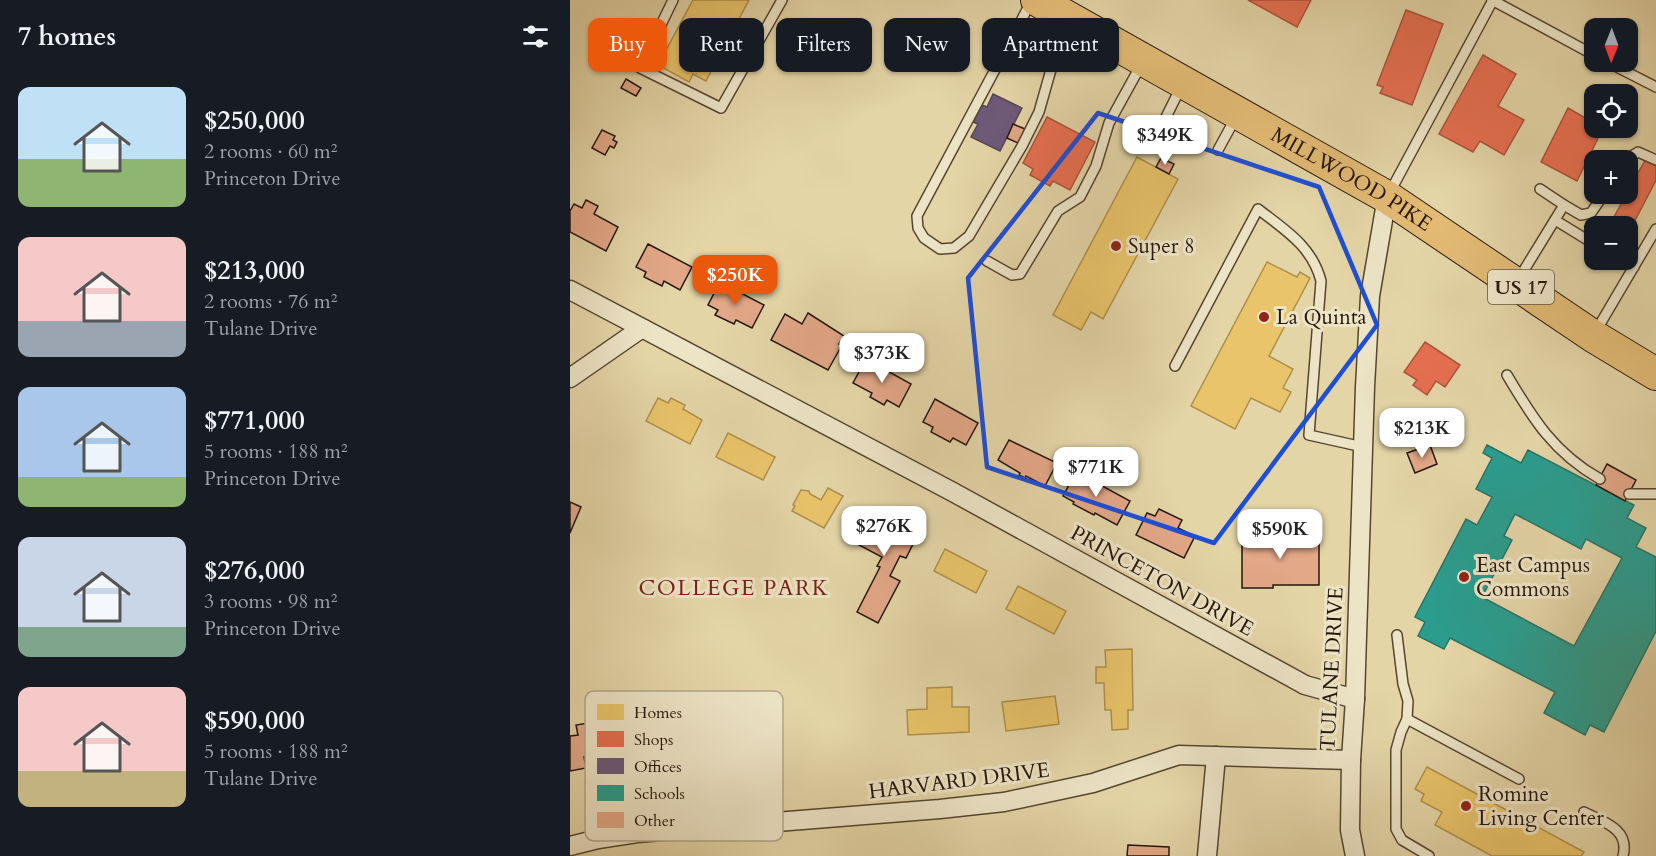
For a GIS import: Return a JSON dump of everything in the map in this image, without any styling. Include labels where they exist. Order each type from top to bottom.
[{"type":"highway","name":"MILLWOOD PIKE","points":[[1036,0],[1068,18]]},
{"type":"highway","name":"MILLWOOD PIKE","points":[[1119,46],[1387,197],[1593,336],[1651,367]]},
{"type":"street","name":"TULANE DRIVE","points":[[1355,856],[1350,830],[1351,760],[1370,296],[1387,197]]},
{"type":"street","name":"PRINCETON DRIVE","points":[[570,290],[961,497],[1305,685],[1355,699]]},
{"type":"street","points":[[570,378],[642,328]]},
{"type":"street","name":"HARVARD DRIVE","points":[[783,821],[1004,802],[1093,783],[1179,755],[1351,760]]},
{"type":"street","points":[[1207,856],[1216,756]]},
{"type":"street","name":"HARVARD DRIVE","points":[[570,846],[596,841]]},
{"type":"lane","points":[[673,0],[640,68],[721,108],[782,0]]},
{"type":"lane","points":[[1022,18],[1032,0]]},
{"type":"lane","points":[[1387,197],[1492,0],[1584,50]]},
{"type":"lane","points":[[987,261],[1012,274],[1020,274],[1058,211],[1080,197],[1096,166],[1109,123],[1144,60]]},
{"type":"lane","points":[[994,72],[917,216],[918,228],[924,237],[940,249],[954,249],[969,236],[1022,146],[1039,112],[1050,72]]},
{"type":"lane","points":[[1627,72],[1656,87]]},
{"type":"lane","points":[[1164,121],[1184,82]]},
{"type":"lane","points":[[1218,150],[1238,112]]},
{"type":"lane","points":[[1638,152],[1656,160]]},
{"type":"lane","points":[[1540,189],[1581,215],[1591,213],[1597,204]]},
{"type":"lane","points":[[1516,283],[1564,204]]},
{"type":"lane","points":[[1175,366],[1258,209],[1302,244],[1317,264],[1321,280],[1309,435],[1363,447]]},
{"type":"lane","points":[[1555,220],[1584,238]]},
{"type":"lane","points":[[1638,260],[1656,229]]},
{"type":"lane","points":[[1593,336],[1632,270]]},
{"type":"lane","points":[[1508,375],[1532,417],[1545,432],[1579,467],[1600,479]]},
{"type":"lane","points":[[1629,494],[1656,494]]},
{"type":"lane","points":[[1397,635],[1403,684],[1408,701],[1407,719],[1396,750],[1396,829],[1401,840],[1430,856]]},
{"type":"lane","points":[[1407,719],[1519,778]]},
{"type":"lane","points":[[1584,812],[1618,829],[1624,838],[1623,856]]},
{"type":"highlighted area","points":[[1098,113],[1319,187],[1377,325],[1214,543],[987,467],[968,278]]},
{"type":"building: Homes","points":[[693,0],[749,0],[739,18],[683,18]]},
{"type":"building: Homes","points":[[679,26],[679,72],[711,72],[706,81],[693,74],[689,82],[667,70],[667,48]]},
{"type":"building: Homes","name":"Super 8","points":[[1137,157],[1178,179],[1103,319],[1091,312],[1081,330],[1053,315]]},
{"type":"building: Homes","name":"La Quinta","points":[[1267,262],[1297,277],[1300,272],[1310,278],[1269,356],[1293,369],[1283,388],[1291,392],[1280,412],[1251,398],[1235,429],[1191,406]]},
{"type":"building: Homes","points":[[658,398],[668,403],[671,398],[685,405],[683,409],[702,420],[690,444],[646,421]]},
{"type":"building: Homes","points":[[728,433],[775,457],[763,480],[716,457]]},
{"type":"building: Homes","points":[[828,488],[843,496],[824,528],[792,511],[801,490],[809,491],[821,500]]},
{"type":"building: Homes","points":[[945,549],[987,571],[976,593],[934,571]]},
{"type":"building: Homes","points":[[1018,586],[1066,611],[1054,634],[1006,609]]},
{"type":"building: Homes","points":[[1132,649],[1133,710],[1128,710],[1128,729],[1112,730],[1111,710],[1105,710],[1104,683],[1096,683],[1096,667],[1106,667],[1105,650]]},
{"type":"building: Homes","points":[[952,687],[952,707],[969,707],[969,732],[908,735],[907,710],[927,709],[927,688]]},
{"type":"building: Homes","points":[[1055,696],[1059,724],[1006,731],[1002,702]]},
{"type":"building: Homes","name":"Romine Living Center","points":[[1427,767],[1584,852],[1581,856],[1492,856],[1435,825],[1442,812],[1421,801],[1424,794],[1415,789]]},
{"type":"building: Shops","points":[[1248,0],[1311,0],[1297,27]]},
{"type":"building: Shops","points":[[1406,10],[1443,24],[1412,105],[1380,93],[1383,87],[1377,85]]},
{"type":"building: Shops","points":[[1483,55],[1516,74],[1498,106],[1524,120],[1504,155],[1480,141],[1473,152],[1439,134]]},
{"type":"building: Shops","points":[[1568,108],[1584,117],[1584,138],[1598,138],[1592,150],[1584,150],[1584,167],[1577,181],[1541,162]]},
{"type":"building: Shops","points":[[1047,117],[1095,142],[1070,190],[1053,181],[1050,186],[1030,175],[1033,169],[1023,163]]},
{"type":"building: Shops","points":[[1649,153],[1656,157],[1656,180],[1637,216],[1614,216],[1621,204],[1638,204],[1638,173]]},
{"type":"building: Shops","points":[[1425,342],[1460,365],[1445,387],[1436,381],[1427,395],[1413,385],[1417,380],[1404,372]]},
{"type":"building: Offices","points":[[993,94],[1022,108],[1000,151],[971,137],[978,124],[973,122],[982,105],[987,107]]},
{"type":"building: Schools","name":"East Campus Commons","points":[[1487,445],[1521,463],[1528,450],[1634,505],[1627,518],[1646,528],[1636,547],[1656,557],[1656,631],[1604,732],[1590,725],[1585,735],[1544,713],[1555,692],[1450,638],[1444,649],[1418,636],[1425,622],[1415,617],[1466,519],[1477,525],[1492,497],[1476,489],[1492,458],[1483,453]],"holes":[[[1515,514],[1581,549],[1586,539],[1622,558],[1574,646],[1482,597],[1512,540],[1504,536]]]},
{"type":"building: Other","points":[[626,79],[641,88],[636,96],[621,88]]},
{"type":"building: Other","points":[[1013,124],[1025,129],[1018,143],[1007,138]]},
{"type":"building: Other","points":[[602,130],[615,136],[613,140],[617,142],[614,148],[610,146],[605,155],[592,148]]},
{"type":"building: Other","points":[[1161,158],[1174,164],[1169,174],[1156,167]]},
{"type":"building: Other","points":[[586,200],[598,206],[594,214],[618,227],[606,251],[570,232],[570,211],[574,204],[582,208]]},
{"type":"building: Other","points":[[648,244],[692,267],[680,290],[664,281],[662,286],[644,277],[646,272],[636,267]]},
{"type":"building: Other","points":[[720,282],[764,305],[752,328],[736,320],[734,324],[715,315],[718,310],[708,305]]},
{"type":"building: Other","points":[[808,313],[844,336],[839,344],[842,345],[828,370],[771,340],[785,314],[802,324]]},
{"type":"building: Other","points":[[866,359],[911,384],[899,407],[887,400],[884,405],[870,397],[872,393],[853,383]]},
{"type":"building: Other","points":[[935,399],[978,423],[966,445],[953,438],[950,442],[931,432],[933,427],[923,422]]},
{"type":"building: Other","points":[[1009,440],[1057,463],[1045,486],[1026,476],[1025,478],[1019,475],[1020,473],[998,460]]},
{"type":"building: Other","points":[[1430,445],[1437,464],[1415,473],[1407,453]]},
{"type":"building: Other","points":[[1607,464],[1636,480],[1625,501],[1596,485]]},
{"type":"building: Other","points":[[1076,472],[1087,478],[1089,474],[1095,477],[1093,481],[1130,501],[1117,525],[1073,504],[1074,502],[1063,496]]},
{"type":"building: Other","points":[[570,502],[581,507],[570,533]]},
{"type":"building: Other","points":[[870,508],[880,514],[883,508],[906,520],[903,526],[918,534],[906,558],[900,556],[890,576],[900,581],[878,623],[857,612],[880,567],[877,566],[882,557],[859,545],[864,536],[857,532]]},
{"type":"building: Other","points":[[1159,509],[1182,520],[1178,528],[1195,536],[1184,558],[1136,535],[1147,513],[1155,516]]},
{"type":"building: Other","points":[[1242,533],[1319,534],[1319,585],[1242,588]]},
{"type":"building: Other","points":[[585,724],[585,768],[570,771],[570,736],[578,735],[576,725]]},
{"type":"building: Other","points":[[1128,845],[1169,847],[1169,856],[1127,856]]},
{"type":"place","name":"Super 8","points":[[1116,246]]},
{"type":"place","name":"La Quinta","points":[[1264,317]]},
{"type":"place","name":"East Campus Commons","points":[[1464,577]]},
{"type":"place","name":"Romine Living Center","points":[[1466,806]]},
{"type":"district","name":"COLLEGE PARK","points":[[734,588]]}]
